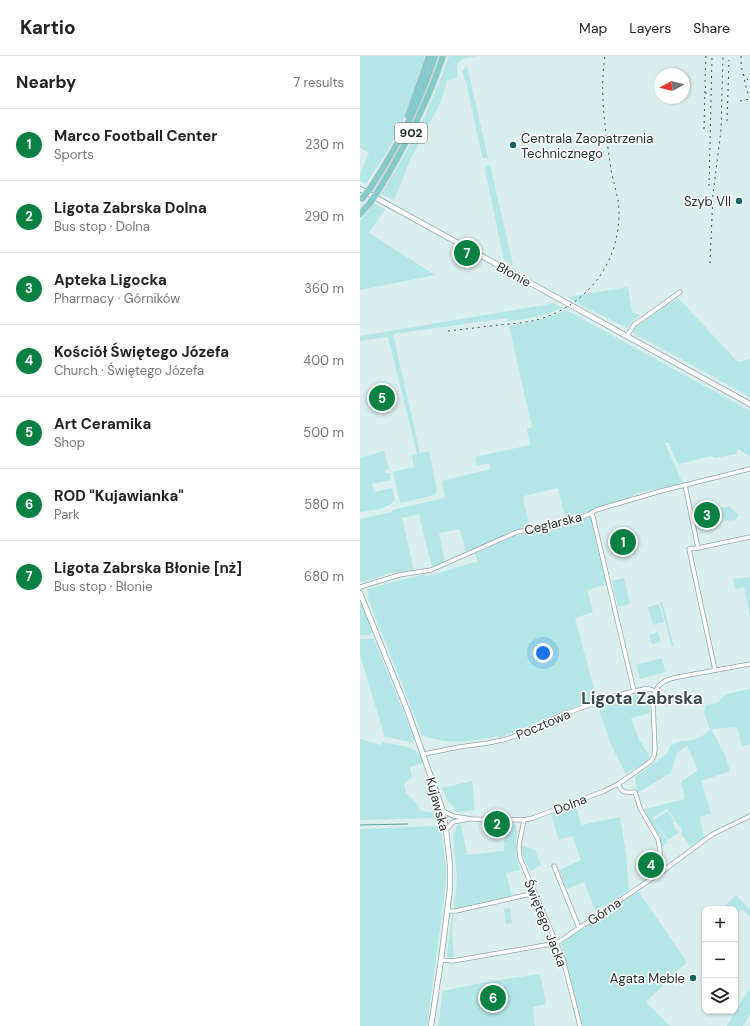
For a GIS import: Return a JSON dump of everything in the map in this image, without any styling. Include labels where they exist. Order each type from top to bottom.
[{"type":"main road","points":[[396,146],[429,56]]},
{"type":"main road","name":"902","points":[[361,200],[371,187],[408,124],[419,101],[435,56]]},
{"type":"main road","name":"902","points":[[360,214],[378,191],[414,127],[427,100],[443,56]]},
{"type":"street","name":"Błonie","points":[[360,189],[750,404]]},
{"type":"street","points":[[627,336],[636,324],[680,292]]},
{"type":"street","name":"Ceglarska","points":[[360,587],[399,575],[431,570],[517,532],[567,522],[592,513],[596,510],[685,485],[750,469]]},
{"type":"street","points":[[685,485],[698,548]]},
{"type":"street","points":[[592,513],[634,691]]},
{"type":"street","points":[[715,670],[689,550],[750,537]]},
{"type":"street","name":"Kujawska","points":[[360,593],[424,754],[445,820],[450,865],[450,889],[441,960],[430,1026]]},
{"type":"street","points":[[655,691],[667,679],[750,664]]},
{"type":"street","name":"Pocztowa","points":[[424,754],[507,739],[561,715],[612,697],[634,691],[650,689],[655,691]]},
{"type":"street","name":"Dolna","points":[[443,811],[453,816],[472,819],[524,820],[548,813],[618,784],[651,761],[655,753],[653,703],[655,691]]},
{"type":"street","points":[[618,784],[620,789],[624,792],[635,792],[640,808],[657,837],[660,850],[660,873]]},
{"type":"street","points":[[445,820],[453,816]]},
{"type":"street","name":"Górna","points":[[441,960],[453,961],[557,943],[660,873],[713,834],[750,816]]},
{"type":"street","name":"Dolna","points":[[445,820],[452,822],[472,819]]},
{"type":"street","name":"Świętego Jacka","points":[[524,820],[519,847],[520,858],[563,959],[580,1026]]},
{"type":"street","points":[[446,830],[452,822]]},
{"type":"street","points":[[554,866],[579,928]]},
{"type":"street","points":[[448,911],[456,911],[535,893]]},
{"type":"shaded area","points":[[360,56],[425,56],[398,132],[366,184],[360,181],[360,175],[369,153],[360,148]]},
{"type":"shaded area","points":[[449,56],[477,56],[461,60],[457,71],[458,77],[447,81],[440,104],[411,158],[394,200],[381,194],[405,154],[427,112]]},
{"type":"shaded area","points":[[467,66],[488,158],[483,158],[482,156],[467,86],[462,71]]},
{"type":"shaded area","points":[[490,165],[513,265],[504,260],[485,170],[486,167]]},
{"type":"shaded area","points":[[374,204],[385,209],[369,233],[435,275],[360,290],[360,221]]},
{"type":"shaded area","points":[[628,287],[632,312],[640,315],[627,328],[568,297]]},
{"type":"shaded area","points":[[678,298],[738,362],[750,359],[750,397],[632,332],[637,324]]},
{"type":"shaded area","points":[[554,303],[563,308],[523,319],[508,321],[507,318],[393,334],[420,453],[429,451],[437,491],[434,495],[402,503],[400,502],[393,472],[414,467],[412,455],[417,454],[388,337],[360,341],[360,336]]},
{"type":"shaded area","points":[[566,310],[750,411],[750,456],[738,449],[736,454],[715,458],[710,456],[679,464],[676,461],[669,443],[665,443],[683,484],[637,493],[633,496],[566,520],[558,488],[524,496],[523,499],[530,527],[513,531],[466,553],[460,529],[439,533],[445,562],[432,568],[419,514],[402,518],[414,571],[390,573],[361,583],[360,519],[445,498],[442,481],[490,469],[489,463],[477,466],[475,457],[530,445],[527,428],[532,427],[509,326],[525,324]]},
{"type":"shaded area","points":[[384,451],[389,469],[385,470],[385,473],[390,473],[391,480],[372,484],[374,492],[392,488],[395,499],[392,503],[384,507],[360,512],[360,458]]},
{"type":"shaded area","points":[[729,506],[739,515],[735,520],[725,521],[721,508]]},
{"type":"shaded area","points":[[591,516],[608,584],[587,590],[593,612],[575,618],[597,700],[561,712],[499,738],[497,736],[459,742],[440,740],[422,735],[367,596],[369,595],[367,589],[425,574],[425,576],[432,575],[475,562],[478,563],[475,554],[502,541],[515,536],[574,522]]},
{"type":"shaded area","points":[[750,577],[750,617],[744,587],[735,589],[733,579]]},
{"type":"shaded area","points":[[624,578],[630,604],[618,607],[612,581]]},
{"type":"shaded area","points":[[360,601],[373,632],[369,635],[360,635]]},
{"type":"shaded area","points":[[662,602],[674,647],[672,647],[660,603]]},
{"type":"shaded area","points":[[659,604],[664,622],[653,625],[648,607]]},
{"type":"shaded area","points":[[658,632],[661,642],[652,644],[649,635]]},
{"type":"shaded area","points":[[360,639],[374,639],[414,741],[411,742],[385,737],[360,655]]},
{"type":"shaded area","points":[[662,658],[665,672],[640,679],[636,665]]},
{"type":"shaded area","points":[[750,689],[750,744],[742,746],[737,727],[711,729],[725,755],[730,771],[701,781],[711,813],[700,817],[704,838],[691,846],[681,834],[682,830],[667,809],[652,818],[668,842],[662,847],[660,836],[642,810],[685,799],[681,782],[698,770],[687,746],[677,753],[671,773],[637,793],[635,777],[667,754],[671,745],[681,741],[694,740],[710,730],[704,712],[706,705],[717,703],[727,694]]},
{"type":"shaded area","points":[[640,694],[645,695],[648,698],[650,713],[631,718],[639,739],[650,757],[648,760],[626,774],[611,745],[597,704],[624,696]]},
{"type":"shaded area","points":[[360,739],[381,745],[383,742],[402,746],[412,749],[419,754],[423,763],[410,767],[412,778],[404,783],[406,793],[418,805],[420,811],[439,813],[437,818],[360,820]]},
{"type":"shaded area","points":[[472,781],[475,810],[456,812],[454,807],[447,800],[442,788]]},
{"type":"shaded area","points":[[576,804],[581,825],[620,817],[626,855],[629,890],[596,912],[584,882],[567,889],[559,870],[581,860],[572,836],[559,840],[551,814]]},
{"type":"shaded area","points":[[667,811],[674,821],[672,823],[678,833],[668,840],[654,820]]},
{"type":"shaded area","points":[[461,824],[467,855],[504,851],[505,824],[515,825],[517,831],[516,855],[520,870],[506,873],[512,896],[454,909],[457,877],[453,838],[457,825]]},
{"type":"shaded area","points":[[434,826],[441,830],[446,869],[445,891],[427,1026],[360,1026],[360,829]]},
{"type":"shaded area","points":[[521,845],[535,850],[541,865],[530,871],[523,856]]},
{"type":"shaded area","points":[[638,891],[687,962],[646,1002],[670,1026],[583,1026],[561,944],[563,941]]},
{"type":"shaded area","points":[[736,895],[750,910],[750,917],[742,909],[738,913],[738,906],[724,906]]},
{"type":"shaded area","points":[[510,908],[512,923],[506,924],[504,909]]},
{"type":"shaded area","points":[[452,914],[454,914],[452,934],[454,957],[450,958],[447,956]]},
{"type":"shaded area","points":[[540,974],[546,1004],[533,1007],[535,1026],[438,1026],[443,991],[486,982]]},
{"type":"shaded area","points":[[750,988],[750,1014],[743,1026],[727,1026],[733,1014],[738,1014],[738,1007]]},
{"type":"waterway","points":[[360,825],[408,824]]},
{"type":"railway","points":[[448,331],[528,322],[544,318],[566,308],[576,301],[593,284],[607,264],[616,241],[619,208],[611,170],[604,113],[603,70],[605,56]]},
{"type":"railway","points":[[706,56],[706,94]]},
{"type":"railway","points":[[709,186],[712,56]]},
{"type":"railway","points":[[710,263],[713,195],[721,130],[723,56]]},
{"type":"railway","points":[[741,56],[741,67],[743,74],[750,81]]},
{"type":"railway","points":[[727,121],[729,60]]},
{"type":"railway","points":[[743,74],[750,97]]},
{"type":"railway","points":[[704,129],[705,89]]},
{"type":"railway","points":[[740,101],[750,99]]},
{"type":"place","name":"Centrala Zaopatrzenia Technicznego","points":[[513,145]]},
{"type":"place","name":"Szyb VII","points":[[739,201]]},
{"type":"place","name":"Ligota Zabrska Błonie [nż]","points":[[467,253]]},
{"type":"place","name":"Art Ceramika","points":[[382,398]]},
{"type":"place","name":"Apteka Ligocka","points":[[707,515]]},
{"type":"place","name":"Marco Football Center","points":[[623,542]]},
{"type":"place","name":"Ligota Zabrska Dolna","points":[[497,824]]},
{"type":"place","name":"Kościół Świętego Józefa","points":[[651,865]]},
{"type":"place","name":"Agata Meble","points":[[693,978]]},
{"type":"place","name":"ROD \"Kujawianka\"","points":[[493,998]]},
{"type":"district","name":"Ligota Zabrska","points":[[642,698]]}]
